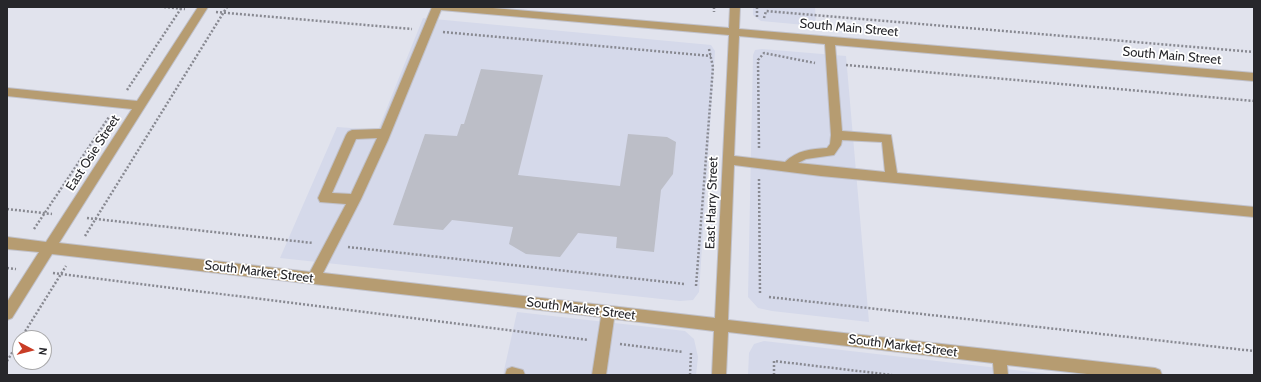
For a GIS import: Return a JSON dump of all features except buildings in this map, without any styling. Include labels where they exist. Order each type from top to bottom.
[{"type":"street","name":"East Osie Street","points":[[7,314],[203,7]]},
{"type":"street","points":[[314,278],[355,199],[385,133],[437,7]]},
{"type":"street","name":"South Main Street","points":[[441,7],[558,12],[734,32],[1254,78]]},
{"type":"street","name":"East Harry Street","points":[[719,375],[735,7]]},
{"type":"street","points":[[787,167],[796,157],[805,154],[830,152],[835,145],[837,134],[830,41]]},
{"type":"street","points":[[7,92],[140,106]]},
{"type":"street","points":[[355,199],[324,198],[352,135],[385,133]]},
{"type":"street","points":[[837,134],[887,138],[892,178]]},
{"type":"street","points":[[728,160],[892,178],[1254,212]]},
{"type":"street","name":"South Market Street","points":[[7,243],[1155,375]]},
{"type":"street","points":[[599,375],[608,312]]},
{"type":"street","points":[[1000,357],[1001,375]]},
{"type":"path","points":[[183,7],[8,268],[683,352]]},
{"type":"path","points":[[27,330],[227,7]]},
{"type":"path","points":[[714,7],[714,12]]},
{"type":"path","points":[[757,7],[757,17]]},
{"type":"path","points":[[764,18],[766,11],[1254,52]]},
{"type":"path","points":[[696,286],[713,67],[709,49]]},
{"type":"path","points":[[760,295],[758,60],[764,53],[800,61],[1254,101]]},
{"type":"path","points":[[769,297],[1254,351]]},
{"type":"path","points":[[690,375],[691,353]]},
{"type":"path","points":[[774,375],[774,361],[892,375]]},
{"type":"shaded area","points":[[753,7],[815,7],[816,26],[761,21],[753,15]]},
{"type":"shaded area","points":[[423,18],[711,45],[715,51],[699,292],[693,300],[680,301],[280,258],[337,127],[378,130]]},
{"type":"shaded area","points":[[762,49],[846,56],[869,322],[772,311],[758,308],[748,297],[753,55],[755,50]]},
{"type":"shaded area","points":[[517,312],[685,331],[694,339],[698,357],[696,375],[503,375]]},
{"type":"shaded area","points":[[764,341],[1058,375],[748,375],[749,353],[754,344]]}]
